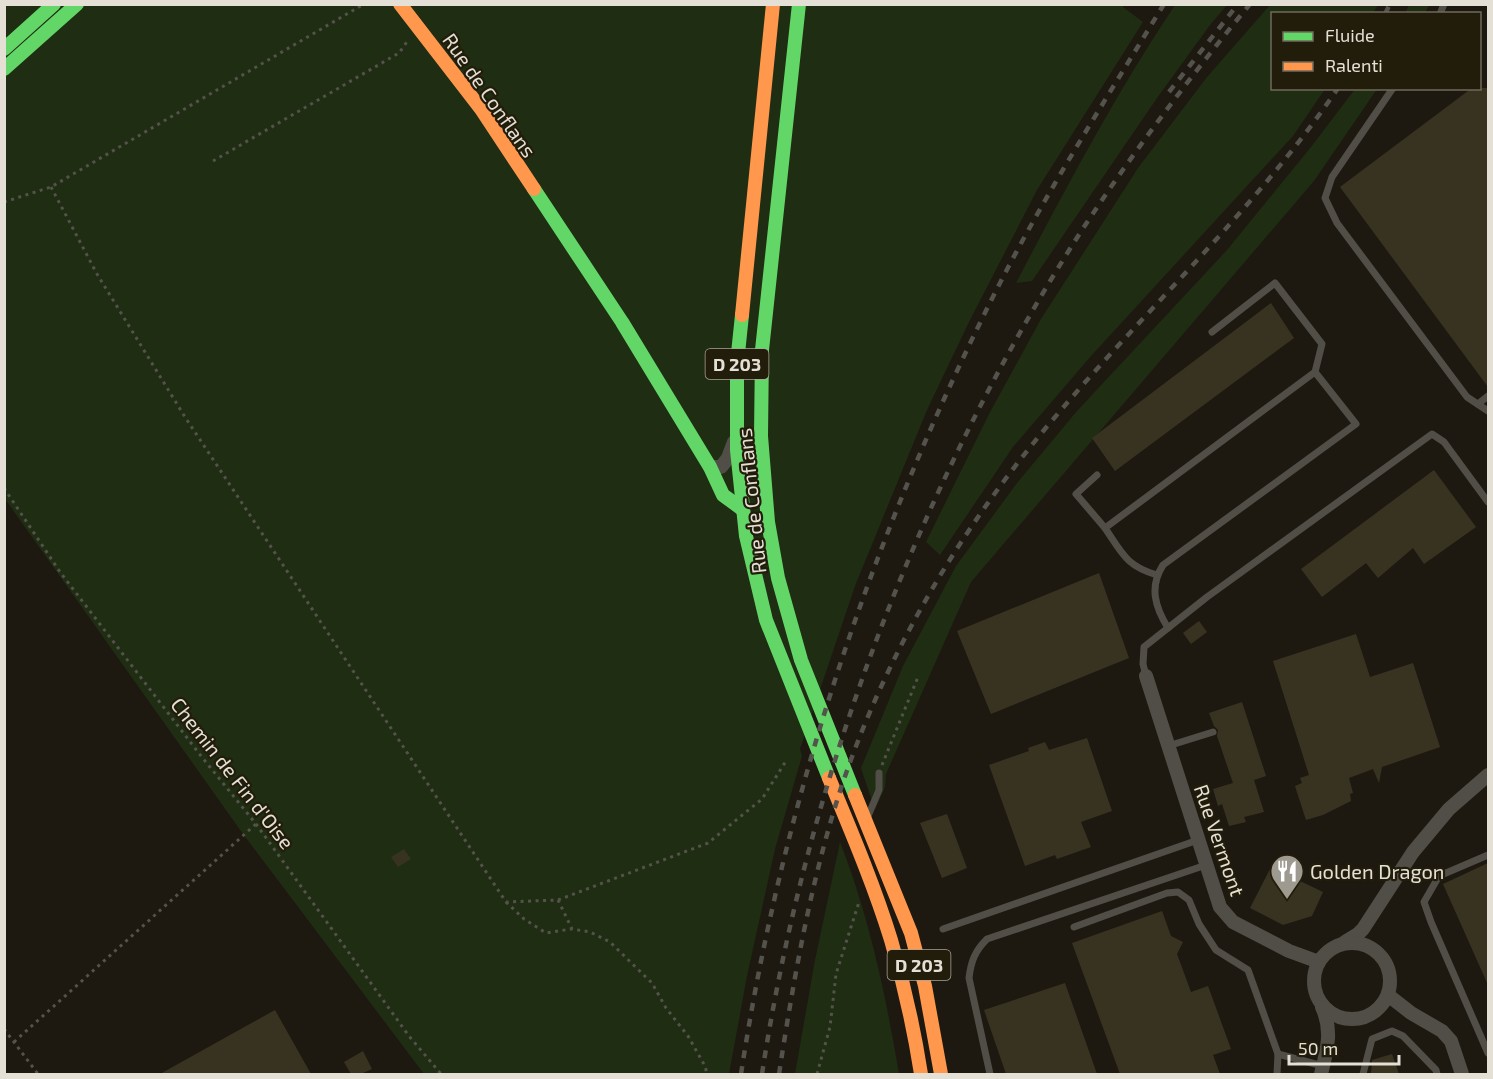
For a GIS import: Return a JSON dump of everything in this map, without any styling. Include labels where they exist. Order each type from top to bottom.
[{"type":"main road","points":[[4,49],[54,4]]},
{"type":"main road","points":[[4,69],[77,4]]},
{"type":"main road","name":"Rue de Conflans","points":[[400,4],[481,109],[622,322],[710,467],[723,495],[742,509]]},
{"type":"main road","name":"Rue de Conflans","points":[[773,4],[738,334],[736,434],[742,509],[751,564],[763,610],[803,716],[872,885],[901,976],[912,1019],[921,1074]]},
{"type":"main road","name":"Rue de Conflans","points":[[799,4],[765,321],[760,407],[765,493],[773,550],[793,633],[816,698],[911,933],[927,995],[941,1074]]},
{"type":"street","points":[[710,467],[722,467],[736,434]]},
{"type":"street","name":"Rue Vermont","points":[[1146,676],[1220,907],[1233,922],[1288,951],[1318,962]]},
{"type":"street","points":[[1322,1070],[1329,1040],[1329,1029],[1314,986],[1314,974],[1318,962],[1326,952],[1358,934],[1413,852],[1449,809],[1488,775]]},
{"type":"street","points":[[1374,913],[1370,935],[1377,952]]},
{"type":"street","points":[[1322,1070],[1334,1041],[1341,1031],[1378,1010],[1388,995],[1391,983],[1389,969],[1377,952],[1362,944],[1349,942],[1337,945]]},
{"type":"street","points":[[1388,995],[1447,1036],[1451,1041],[1462,1074]]},
{"type":"street","points":[[1318,998],[1334,1015],[1346,1019],[1358,1019],[1370,1015]]},
{"type":"lane","points":[[1392,90],[1332,177],[1325,198],[1337,223],[1467,397],[1488,411]]},
{"type":"lane","points":[[1105,528],[1315,372],[1322,344],[1275,283],[1212,332]]},
{"type":"lane","points":[[1168,628],[1159,612],[1155,595],[1157,575],[1163,565],[1356,424],[1315,372]]},
{"type":"lane","points":[[1478,405],[1488,396]]},
{"type":"lane","points":[[1146,676],[1143,664],[1144,647],[1207,597],[1432,434],[1444,442],[1488,502]]},
{"type":"lane","points":[[1097,475],[1076,494],[1105,528],[1129,562],[1157,575]]},
{"type":"lane","points":[[1168,746],[1213,732]]},
{"type":"lane","points":[[866,820],[879,790],[879,773]]},
{"type":"lane","points":[[943,929],[1198,840]]},
{"type":"lane","points":[[1488,855],[1439,876],[1424,902],[1488,1053]]},
{"type":"lane","points":[[990,1074],[969,978],[971,962],[976,950],[987,939],[1206,864]]},
{"type":"lane","points":[[1074,927],[1167,893],[1178,892],[1189,900],[1199,924],[1216,950],[1248,969],[1278,1054],[1277,1074]]},
{"type":"lane","points":[[1363,1074],[1372,1039],[1392,1031],[1403,1036],[1436,1070],[1437,1074]]},
{"type":"lane","points":[[1278,1054],[1322,1070]]},
{"type":"path","points":[[4,202],[51,187],[364,4]]},
{"type":"path","points":[[213,161],[399,53],[418,27]]},
{"type":"path","points":[[51,187],[98,274],[185,417],[506,902],[524,919],[546,933],[572,929],[590,933],[610,942],[652,983],[666,1008],[688,1036],[707,1074]]},
{"type":"path","name":"Chemin de Fin d'Oise","points":[[4,488],[60,572],[256,824],[409,1036],[441,1074]]},
{"type":"path","points":[[879,773],[918,677]]},
{"type":"path","points":[[506,902],[558,900],[708,843],[762,800],[786,761]]},
{"type":"path","points":[[14,1042],[256,824]]},
{"type":"path","points":[[818,1074],[830,1027],[839,963],[857,905],[872,885]]},
{"type":"path","points":[[558,900],[572,929]]},
{"type":"path","points":[[4,1029],[38,1074]]},
{"type":"green space","points":[[1124,4],[1123,7],[1143,22],[1037,190],[969,322],[927,410],[855,586],[800,749],[802,756],[775,849],[747,976],[729,1074],[424,1074],[243,834],[5,499],[4,5]]},
{"type":"green space","points":[[1409,4],[1429,5],[1426,12],[1405,12]]},
{"type":"green space","points":[[1175,5],[1227,5],[1157,98],[1032,281],[1016,283],[1112,107]]},
{"type":"green space","points":[[1270,5],[1378,5],[1374,12],[1271,12],[1271,90],[1324,90],[1293,136],[1091,356],[1013,447],[940,555],[926,542],[989,414],[1041,319],[1138,168],[1207,77]]},
{"type":"green space","points":[[1354,90],[1376,90],[1314,181],[971,582],[886,774],[885,787],[875,810],[861,768],[903,666],[956,566],[1017,483],[1077,411],[1227,250]]},
{"type":"green space","points":[[840,842],[860,898],[876,957],[899,1074],[795,1074],[815,960]]},
{"type":"building","points":[[1488,88],[1488,387],[1340,187],[1469,90]]},
{"type":"building","points":[[1271,303],[1294,338],[1115,471],[1092,438]]},
{"type":"building","points":[[1434,470],[1476,527],[1424,564],[1413,548],[1378,578],[1366,563],[1322,597],[1301,569]]},
{"type":"building","points":[[1099,573],[1129,658],[991,714],[957,631]]},
{"type":"building","points":[[1199,621],[1207,632],[1191,644],[1183,633]]},
{"type":"building","points":[[1356,634],[1370,677],[1413,663],[1440,747],[1382,767],[1379,783],[1373,769],[1349,778],[1353,793],[1350,794],[1351,801],[1323,815],[1306,820],[1295,786],[1302,783],[1300,778],[1309,775],[1273,661]]},
{"type":"building","points":[[1242,702],[1266,776],[1254,780],[1264,812],[1244,817],[1246,822],[1229,826],[1222,804],[1218,806],[1213,789],[1233,783],[1217,736],[1218,730],[1209,713]]},
{"type":"building","points":[[1087,738],[1112,811],[1081,822],[1091,847],[1057,859],[1055,855],[1025,866],[989,765],[1029,751],[1028,748],[1045,742],[1049,750]]},
{"type":"building","points":[[947,814],[967,868],[942,878],[920,823]]},
{"type":"building","points":[[404,849],[411,859],[398,867],[391,857]]},
{"type":"building","points":[[1488,863],[1488,985],[1443,884]]},
{"type":"building","name":"Golden Dragon","points":[[1271,867],[1323,892],[1312,916],[1283,925],[1250,908]]},
{"type":"building","points":[[1162,911],[1171,936],[1183,942],[1177,954],[1191,992],[1208,986],[1231,1049],[1213,1055],[1220,1074],[1120,1074],[1072,943]]},
{"type":"building","points":[[1065,983],[1097,1074],[1006,1074],[984,1010]]},
{"type":"building","points":[[275,1010],[311,1074],[160,1074]]},
{"type":"building","points":[[363,1051],[372,1069],[361,1074],[351,1074],[344,1062]]},
{"type":"building","points":[[1392,1054],[1399,1074],[1371,1074],[1372,1060]]},
{"type":"railway","points":[[741,1074],[759,971],[781,869],[808,768],[839,667],[874,568],[955,375],[1001,281],[1059,176],[1164,4]]},
{"type":"railway","points":[[1169,92],[1238,4]]},
{"type":"railway","points":[[762,1074],[782,963],[808,853],[840,743],[878,636],[921,530],[970,426],[1024,326],[1082,230],[1163,115],[1250,4]]},
{"type":"railway","points":[[1386,12],[1390,4]]},
{"type":"railway","points":[[779,1074],[804,928],[831,820],[861,733],[907,634],[962,540],[1026,452],[1096,370],[1274,173],[1337,90]]},
{"type":"traffic: fast","points":[[4,49],[54,4]]},
{"type":"traffic: fast","points":[[4,69],[77,4]]},
{"type":"traffic: fast","points":[[799,4],[762,350],[761,436],[768,522],[778,578],[801,660],[855,795]]},
{"type":"traffic: fast","points":[[534,189],[622,322],[710,467],[723,495],[742,509]]},
{"type":"traffic: fast","points":[[742,315],[737,363],[737,450],[746,536],[766,620],[829,778]]},
{"type":"traffic: slow","points":[[400,4],[481,109],[534,189]]},
{"type":"traffic: slow","points":[[742,315],[773,4]]},
{"type":"traffic: slow","points":[[829,778],[870,879],[891,940],[908,1007],[921,1074]]},
{"type":"traffic: slow","points":[[855,795],[911,933],[925,986],[941,1074]]},
{"type":"place","name":"Golden Dragon","points":[[1287,900]]}]
